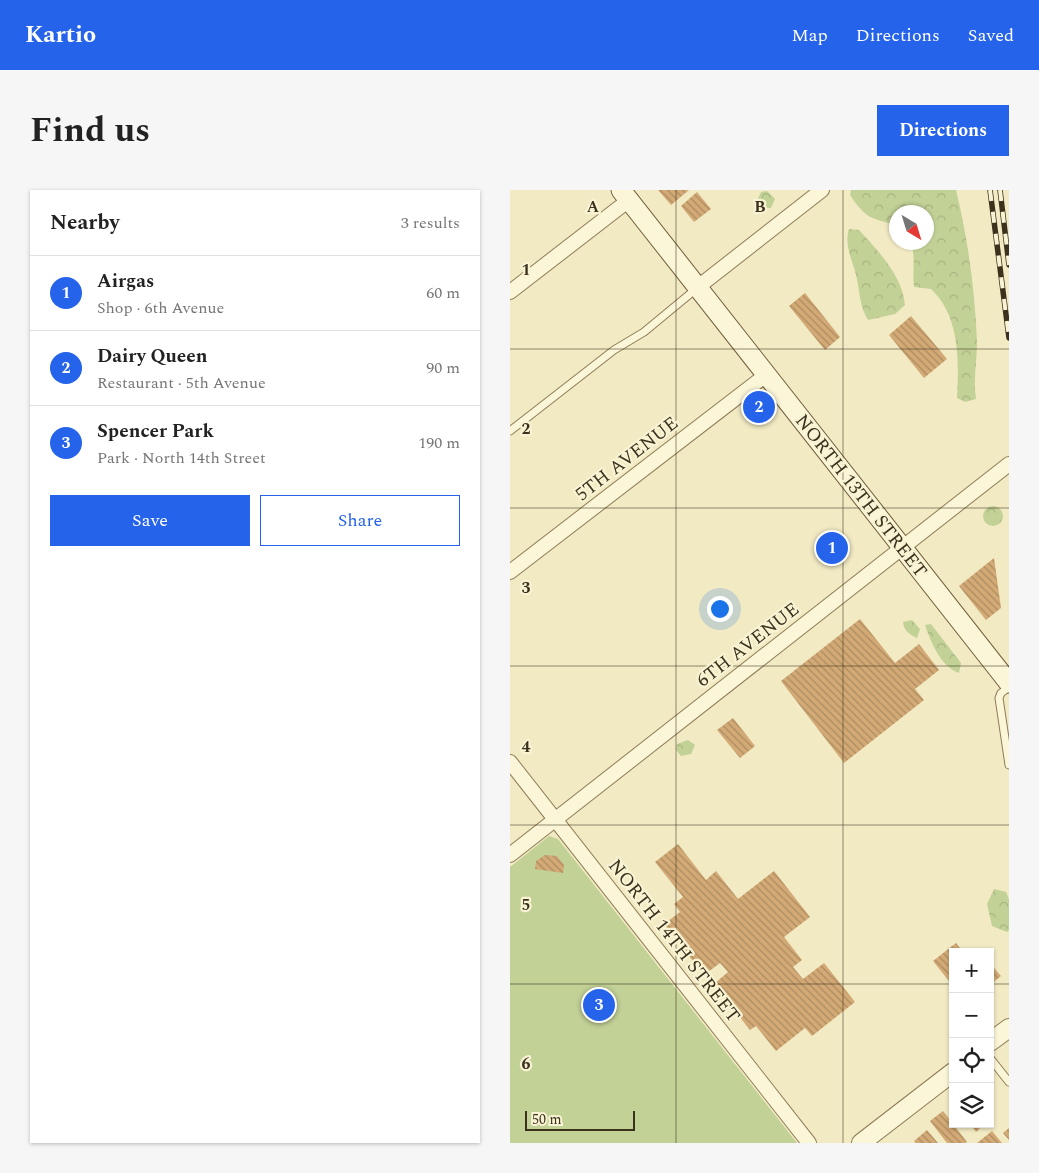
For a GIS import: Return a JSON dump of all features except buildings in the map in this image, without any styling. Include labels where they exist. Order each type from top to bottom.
[{"type":"main road","name":"NORTH 13TH STREET","points":[[625,195],[1009,683]]},
{"type":"street","points":[[698,287],[821,190]]},
{"type":"street","points":[[510,292],[625,195]]},
{"type":"street","name":"5TH AVENUE","points":[[510,572],[766,375]]},
{"type":"street","name":"6TH AVENUE","points":[[510,855],[1009,464]]},
{"type":"street","name":"NORTH 14TH STREET","points":[[510,762],[809,1143]]},
{"type":"street","points":[[994,1039],[1009,1028]]},
{"type":"street","points":[[862,1143],[949,1075]]},
{"type":"lane","points":[[510,431],[614,350],[644,332],[698,287]]},
{"type":"lane","points":[[1009,687],[1001,693],[999,698],[1009,765]]},
{"type":"lane","points":[[994,1063],[1009,1082]]},
{"type":"green space","points":[[851,190],[956,190],[967,246],[975,304],[977,342],[976,399],[965,402],[957,398],[956,340],[948,312],[941,300],[931,289],[914,287],[912,250],[934,250],[934,205],[889,205],[889,223],[865,213],[850,195]]},
{"type":"green space","points":[[767,191],[775,199],[771,208],[760,209],[757,201],[761,192]]},
{"type":"green space","points":[[849,229],[859,230],[882,255],[894,274],[903,294],[905,305],[895,314],[868,320],[861,303],[856,275],[849,252],[847,241]]},
{"type":"green space","points":[[993,506],[1000,509],[1003,516],[1000,523],[993,526],[986,523],[983,516],[986,509]]},
{"type":"green space","points":[[912,620],[920,629],[917,638],[904,628],[903,622]]},
{"type":"green space","points":[[931,624],[961,663],[959,673],[952,670],[937,653],[925,625]]},
{"type":"green space","points":[[688,740],[695,745],[691,754],[681,756],[676,750],[677,744]]},
{"type":"green space","points":[[549,836],[558,839],[797,1143],[510,1143],[510,867]]},
{"type":"green space","points":[[994,889],[1006,892],[1009,899],[1009,930],[1007,932],[992,926],[987,904]]},
{"type":"railway","points":[[990,190],[1009,338]]},
{"type":"railway","points":[[1000,190],[1009,265]]},
{"type":"place","name":"Dairy Queen","points":[[759,407]]},
{"type":"place","name":"Airgas","points":[[832,548]]},
{"type":"place","name":"Spencer Park","points":[[599,1005]]}]
